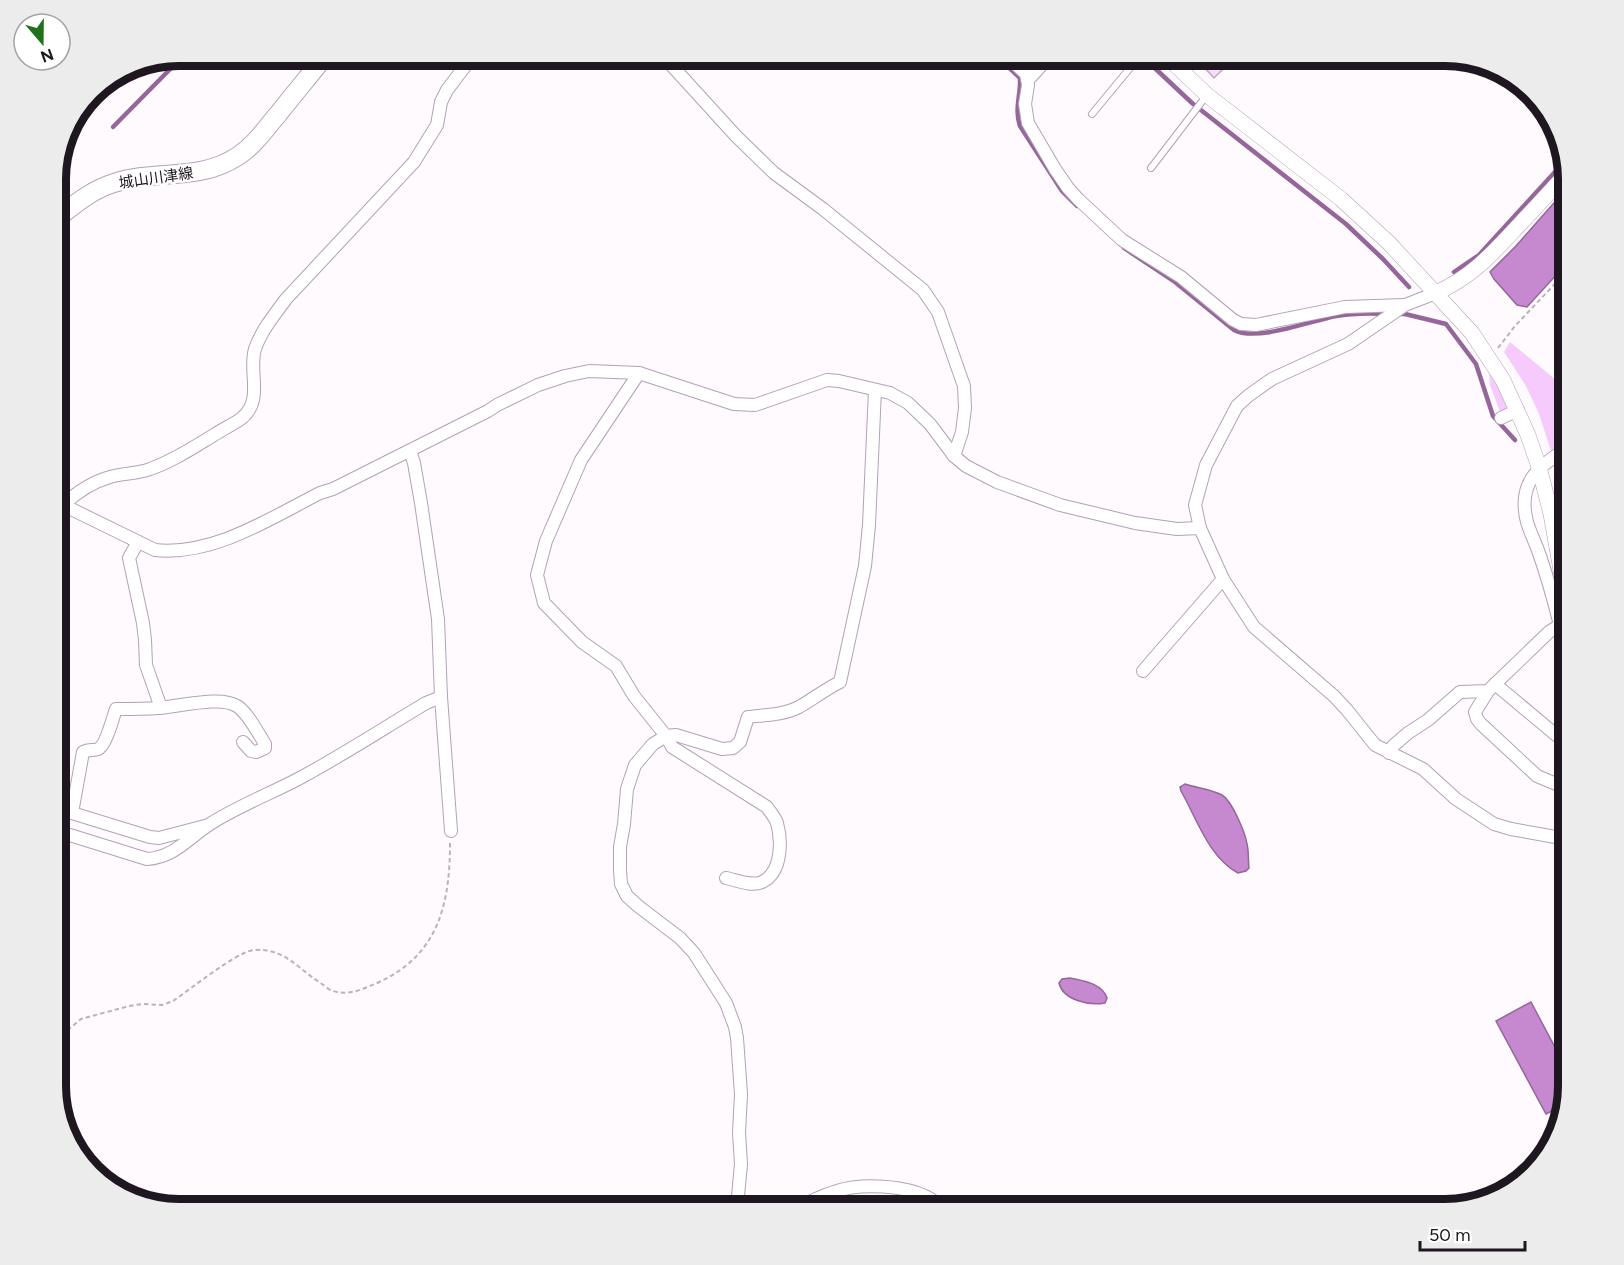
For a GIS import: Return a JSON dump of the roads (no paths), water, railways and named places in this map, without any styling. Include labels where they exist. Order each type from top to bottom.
[{"type":"main road","name":"城山川津線","points":[[66,212],[97,189],[115,182],[141,177],[198,172],[238,156],[255,141],[317,66]]},
{"type":"street","points":[[66,500],[94,483],[110,477],[148,470],[177,458],[243,417],[252,404],[255,393],[253,363],[256,346],[275,313],[414,162],[437,124],[441,102],[447,90],[465,66]]},
{"type":"street","points":[[672,66],[736,136],[774,173],[823,208],[923,290],[939,312],[964,386],[965,408],[962,432],[954,456]]},
{"type":"street","points":[[1018,66],[1026,74],[1028,80],[1025,104],[1028,123],[1068,188],[1122,240],[1181,277],[1233,320],[1241,324],[1256,325],[1345,307],[1396,311]]},
{"type":"street","points":[[1028,80],[1041,66]]},
{"type":"street","points":[[1173,66],[1201,104],[1341,199],[1389,243],[1472,333],[1489,357],[1518,410],[1528,435],[1539,467],[1558,551]]},
{"type":"street","points":[[1558,183],[1486,262],[1468,276],[1396,311],[1348,344],[1272,379],[1248,396],[1237,406],[1206,465],[1195,505],[1200,528],[1223,579],[1254,627],[1334,696],[1374,745],[1423,769],[1456,799],[1494,824],[1558,837]]},
{"type":"street","points":[[66,508],[155,550],[172,552],[210,544],[238,535],[538,385],[589,371],[639,373],[734,404],[755,405],[827,380],[890,393],[908,403],[930,424],[954,456],[966,466],[997,482],[1060,505],[1134,523],[1177,529],[1200,528]]},
{"type":"street","points":[[639,373],[581,460],[546,541],[537,575],[544,603],[582,642],[616,666],[634,696],[672,747],[767,807],[776,821],[780,837],[779,858],[772,875],[761,883],[748,883],[726,878]]},
{"type":"street","points":[[740,1199],[741,1094],[735,1027],[726,1003],[694,953],[680,938],[627,896],[621,884],[620,847],[627,789],[635,765],[653,744],[666,736],[676,735],[722,749],[733,748],[740,742],[748,717],[798,708],[840,682],[865,566],[875,390]]},
{"type":"street","points":[[1502,418],[1518,410]]},
{"type":"street","points":[[410,451],[421,503],[438,619],[450,831]]},
{"type":"street","points":[[1558,454],[1548,459],[1532,476],[1527,486],[1525,511],[1558,608]]},
{"type":"street","points":[[138,542],[129,558],[143,623],[146,665],[159,708]]},
{"type":"street","points":[[1143,671],[1223,579]]},
{"type":"street","points":[[1558,628],[1549,632],[1492,688],[1475,712],[1481,724],[1537,776],[1558,785]]},
{"type":"street","points":[[1389,753],[1393,746],[1408,733],[1428,720],[1460,692],[1492,688],[1558,737]]},
{"type":"street","points":[[66,834],[147,859],[158,858],[170,853],[209,825],[301,777],[426,703],[441,697]]},
{"type":"street","points":[[72,813],[83,752],[98,749],[103,745],[116,709],[159,708],[194,702],[236,705],[243,711],[265,744],[264,748],[256,752],[251,751],[243,742]]},
{"type":"street","points":[[66,812],[150,837],[209,825]]},
{"type":"street","points":[[817,1199],[838,1190],[858,1186],[911,1191],[930,1199]]},
{"type":"lane","points":[[1092,114],[1132,66]]},
{"type":"lane","points":[[1151,168],[1201,104]]},
{"type":"waterway","points":[[113,127],[173,66]]},
{"type":"waterway","points":[[1007,66],[1020,78],[1018,114],[1020,126],[1062,191],[1077,206]]},
{"type":"waterway","points":[[1153,66],[1192,103],[1346,224],[1409,287]]},
{"type":"waterway","points":[[1454,272],[1479,255],[1557,169]]},
{"type":"waterway","points":[[1124,248],[1175,282],[1234,330],[1244,333],[1270,332],[1342,315],[1388,314]]},
{"type":"waterway","points":[[1396,314],[1446,324],[1476,364],[1493,416],[1515,440]]},
{"type":"waterway","points":[[1557,467],[1558,472]]}]
